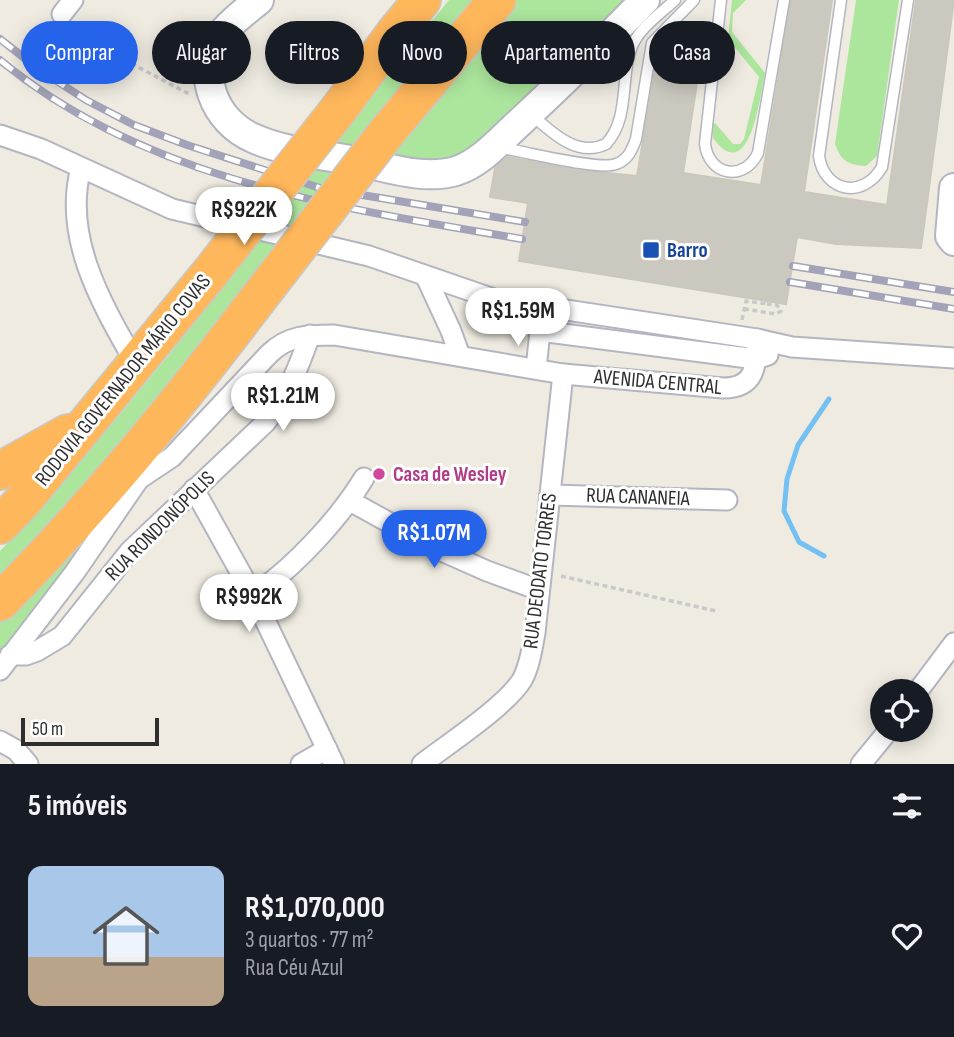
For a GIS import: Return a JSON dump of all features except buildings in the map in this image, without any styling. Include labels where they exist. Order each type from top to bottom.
[{"type":"highway","name":"RODOVIA GOVERNADOR MÁRIO COVAS","points":[[0,525],[24,500],[210,273],[422,0]]},
{"type":"highway","points":[[0,602],[105,490],[212,360],[387,132],[497,0]]},
{"type":"highway","points":[[139,479],[197,398],[212,360]]},
{"type":"highway","points":[[0,471],[87,422]]},
{"type":"street","points":[[259,0],[219,37],[209,70],[211,93],[224,116],[235,128],[255,139],[282,148],[423,174],[455,171],[476,162],[645,0]]},
{"type":"street","name":"AVENIDA CENTRAL","points":[[0,135],[41,149],[172,209],[369,256],[495,299],[757,339],[792,347],[954,358]]},
{"type":"street","points":[[81,168],[76,197],[82,247],[90,278],[136,364]]},
{"type":"street","points":[[954,188],[950,236],[954,240]]},
{"type":"street","points":[[426,277],[460,356]]},
{"type":"street","points":[[526,303],[540,331],[536,369]]},
{"type":"street","name":"AVENIDA CENTRAL","points":[[540,331],[756,359],[792,347]]},
{"type":"street","points":[[5,662],[75,572],[139,479],[172,457],[278,345],[310,335]]},
{"type":"street","name":"AVENIDA CENTRAL","points":[[310,335],[334,335],[563,373],[734,388],[749,379],[756,359]]},
{"type":"street","name":"RUA RONDONÓPOLIS","points":[[5,662],[37,651],[62,636],[130,551],[248,441],[283,400],[310,335]]},
{"type":"street","points":[[756,359],[757,339]]},
{"type":"street","name":"RUA DEODATO TORRES","points":[[422,764],[503,701],[523,678],[532,650],[563,373]]},
{"type":"street","points":[[253,595],[281,575],[350,501],[364,478]]},
{"type":"street","points":[[194,489],[253,595],[330,757],[301,764]]},
{"type":"street","name":"RUA CANANEIA","points":[[550,495],[727,500]]},
{"type":"street","points":[[350,501],[435,548],[487,571],[540,581]]},
{"type":"street","points":[[927,679],[954,643]]},
{"type":"street","points":[[0,741],[16,750],[28,764]]},
{"type":"street","points":[[861,764],[879,742]]},
{"type":"lane","points":[[530,113],[559,139],[572,145],[589,148],[606,144],[620,123],[634,42],[675,0]]},
{"type":"lane","points":[[673,21],[694,0]]},
{"type":"lane","points":[[719,21],[721,0]]},
{"type":"lane","points":[[712,84],[705,144],[710,160],[716,166],[732,172],[748,167],[758,153],[784,0]]},
{"type":"lane","points":[[841,0],[819,156],[821,167],[828,176],[834,182],[850,188],[866,185],[882,167],[908,0]]},
{"type":"lane","points":[[493,146],[607,167],[625,160],[632,150],[649,53]]},
{"type":"path","points":[[68,7],[136,66],[187,95],[211,93]]},
{"type":"path","points":[[746,301],[767,302],[777,305],[781,311],[776,314],[745,309],[746,301]]},
{"type":"path","points":[[540,581],[716,611]]},
{"type":"green space","points":[[449,0],[486,0],[467,23],[467,21],[432,21]]},
{"type":"green space","points":[[497,0],[629,0],[607,21],[482,21]]},
{"type":"green space","points":[[732,0],[746,0],[733,13],[733,21],[730,21]]},
{"type":"green space","points":[[856,0],[899,0],[877,156],[866,166],[846,161],[835,144]]},
{"type":"green space","points":[[481,23],[481,84],[541,84],[460,161],[382,166],[439,84],[467,84],[467,43]]},
{"type":"green space","points":[[735,36],[765,73],[751,132],[744,145],[736,152],[726,150],[713,138],[713,124],[715,123],[733,144],[740,144],[744,139],[759,77],[735,48]]},
{"type":"green space","points":[[381,84],[418,84],[0,591],[0,551],[60,485],[174,349]]},
{"type":"green space","points":[[181,406],[0,663],[0,614]]},
{"type":"waterway","points":[[824,556],[799,542],[784,511],[787,479],[798,445],[829,399]]},
{"type":"railway","points":[[0,39],[37,68],[86,100],[134,125],[187,145],[320,188],[525,222]]},
{"type":"railway","points":[[0,60],[57,101],[118,135],[182,162],[316,201],[522,239]]},
{"type":"railway","points":[[793,266],[954,292]]},
{"type":"railway","points":[[790,282],[954,309]]},
{"type":"place","name":"Barro","points":[[651,250]]},
{"type":"place","name":"Casa de Wesley","points":[[379,474]]}]
